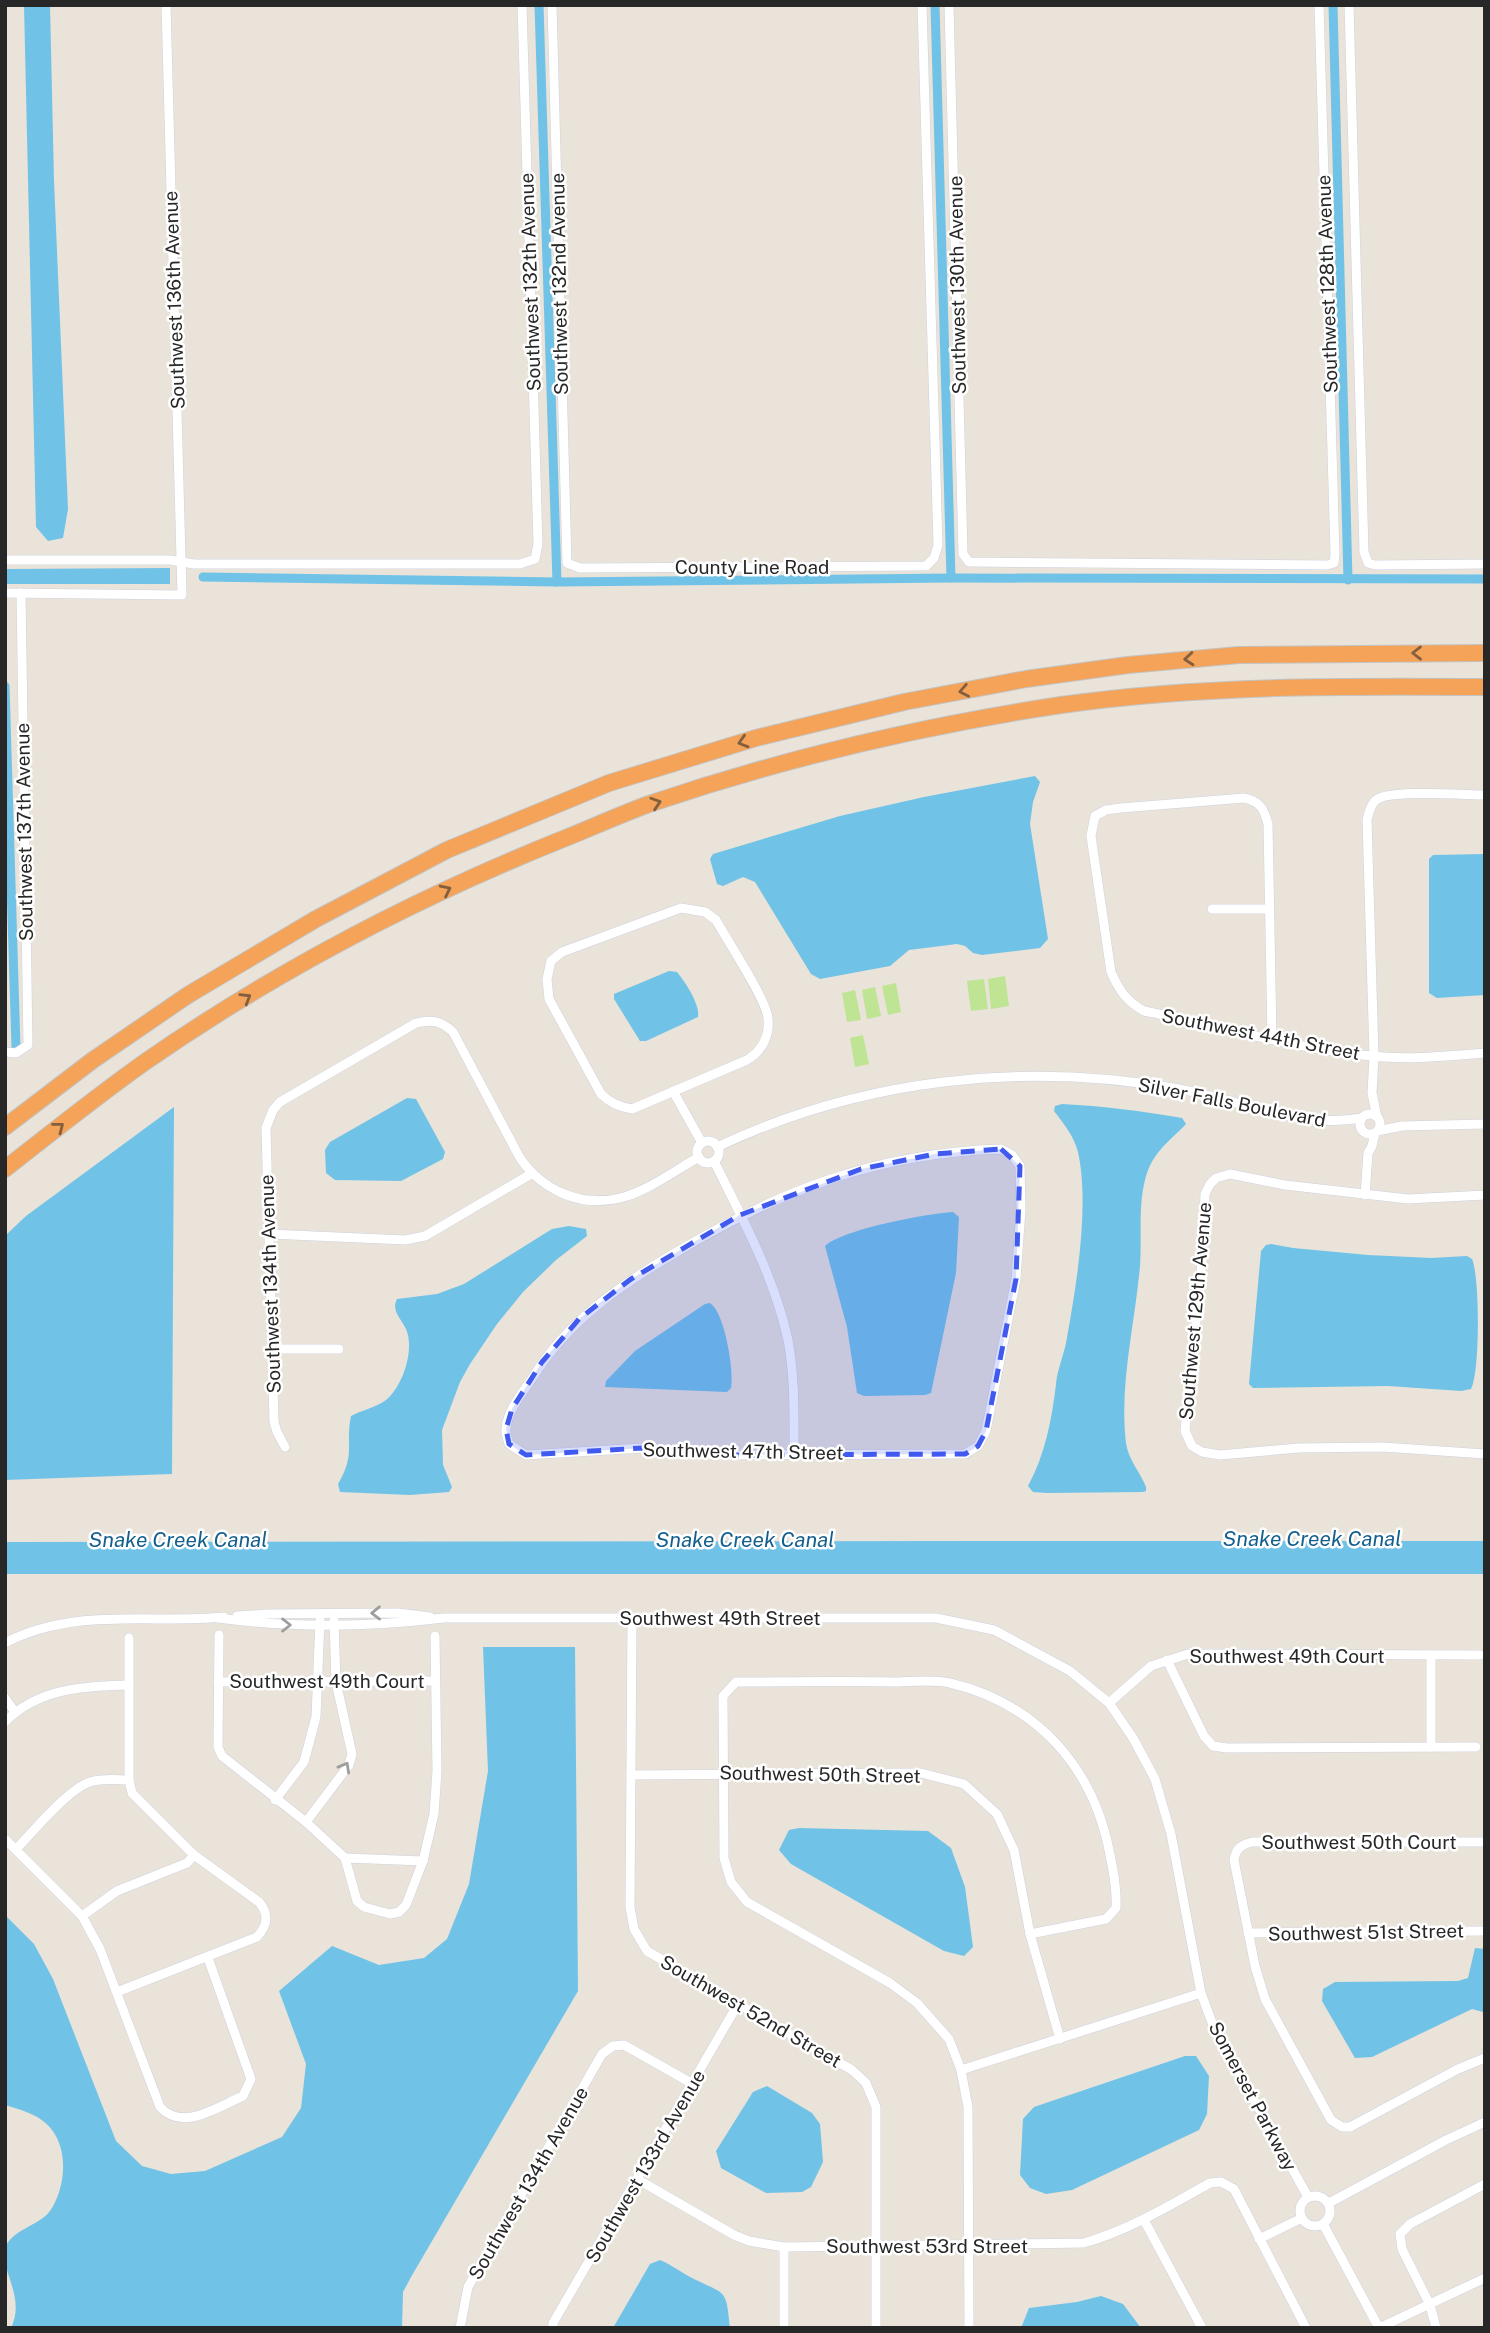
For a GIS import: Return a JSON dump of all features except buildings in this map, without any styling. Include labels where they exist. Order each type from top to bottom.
[{"type":"highway","points":[[5,1127],[93,1060],[188,995],[316,919],[447,850],[608,783],[756,738],[904,702],[1026,679],[1128,665],[1239,655],[1485,653]]},
{"type":"highway","points":[[5,1169],[145,1062],[241,1000],[357,933],[492,867],[648,805],[781,764],[943,726],[1063,705],[1170,694],[1282,687],[1485,687]]},
{"type":"street","name":"Southwest 136th Avenue","points":[[20,593],[182,595],[166,5]]},
{"type":"street","name":"Southwest 132th Avenue","points":[[181,561],[194,564],[520,564],[535,559],[538,544],[523,5]]},
{"type":"street","name":"Southwest 132nd Avenue","points":[[552,5],[567,564]]},
{"type":"street","name":"Southwest 130th Avenue","points":[[922,5],[938,545],[934,558]]},
{"type":"street","name":"Southwest 130th Avenue","points":[[949,5],[963,554],[969,562],[1334,564]]},
{"type":"street","name":"Southwest 128th Avenue","points":[[1319,5],[1334,564]]},
{"type":"street","name":"Southwest 128th Avenue","points":[[1349,5],[1364,552],[1368,563],[1375,565],[1485,564]]},
{"type":"street","name":"County Line Road","points":[[567,564],[580,568],[926,566],[934,558]]},
{"type":"street","points":[[5,560],[181,561]]},
{"type":"street","points":[[5,593],[20,593]]},
{"type":"street","name":"Southwest 137th Avenue","points":[[5,1052],[16,1053],[28,1045],[20,593]]},
{"type":"street","points":[[1369,1132],[1378,1119],[1372,1093],[1374,1056],[1367,820],[1374,801],[1383,796],[1485,795]]},
{"type":"street","name":"Southwest 44th Street","points":[[1269,909],[1268,824],[1265,811],[1259,804],[1244,797],[1121,807],[1095,816],[1091,836],[1111,972],[1125,999],[1144,1011],[1320,1049],[1374,1056],[1485,1054]]},
{"type":"street","points":[[681,908],[705,912],[716,920],[766,1009],[768,1020],[767,1033],[758,1053],[673,1091],[632,1109],[620,1107],[601,1094],[549,999],[547,979],[551,961],[562,953],[681,908]]},
{"type":"street","points":[[1212,909],[1269,909],[1272,1038]]},
{"type":"street","name":"Southwest 134th Avenue","points":[[285,1447],[276,1432],[274,1422],[266,1128],[268,1119],[280,1102],[416,1024],[438,1021],[453,1032],[531,1174]]},
{"type":"street","name":"Silver Falls Boulevard","points":[[717,1147],[810,1109],[904,1087],[972,1077],[1046,1076],[1116,1080],[1181,1089],[1274,1112],[1338,1122],[1369,1132],[1402,1126],[1485,1124]]},
{"type":"street","points":[[673,1091],[702,1143]]},
{"type":"street","points":[[1372,1093],[1362,1117],[1372,1146],[1368,1153],[1365,1195],[1408,1199],[1485,1195]]},
{"type":"street","name":"Silver Falls Boulevard","points":[[1338,1122],[1372,1114],[1378,1119],[1402,1126]]},
{"type":"street","points":[[712,1142],[717,1147],[719,1153],[714,1161],[707,1163],[699,1157],[698,1148],[702,1143],[712,1142]]},
{"type":"street","name":"Southwest 47th Street","points":[[1001,1149],[1012,1155],[1020,1166],[1016,1279],[986,1431],[978,1446],[965,1454],[718,1455],[643,1448],[526,1455],[509,1444],[506,1429],[512,1409],[542,1362],[579,1319],[631,1279],[740,1215],[803,1188],[861,1169],[946,1153],[1001,1149]]},
{"type":"street","points":[[269,1234],[405,1240],[425,1236],[531,1174],[557,1192],[578,1198],[619,1198],[638,1191],[699,1157]]},
{"type":"street","points":[[714,1161],[765,1264],[779,1305],[788,1343],[793,1384],[794,1454]]},
{"type":"street","name":"Southwest 129th Avenue","points":[[1365,1195],[1285,1185],[1230,1174],[1216,1178],[1210,1184],[1205,1194],[1202,1262],[1185,1431],[1192,1446],[1202,1452],[1220,1455],[1299,1448],[1383,1447],[1485,1454]]},
{"type":"street","points":[[272,1349],[339,1349]]},
{"type":"street","name":"Southwest 49th Street","points":[[5,1643],[36,1629],[89,1620],[218,1618],[268,1614],[398,1613],[444,1618],[936,1618],[994,1630],[1070,1671],[1109,1703]]},
{"type":"street","points":[[275,1800],[304,1762],[316,1717],[320,1614]]},
{"type":"street","points":[[306,1822],[349,1765],[352,1754],[336,1682],[334,1614]]},
{"type":"street","name":"Southwest 49th Street","points":[[218,1618],[268,1624],[334,1625],[397,1624],[444,1618]]},
{"type":"street","points":[[631,1775],[632,1619]]},
{"type":"street","points":[[219,1635],[218,1747],[222,1756],[306,1822],[345,1858],[356,1901],[364,1907],[390,1913],[399,1912],[406,1905],[423,1861],[434,1814],[435,1636]]},
{"type":"street","points":[[117,1992],[257,1937],[267,1920],[266,1910],[259,1902],[194,1855],[132,1793],[129,1638]]},
{"type":"street","name":"Southwest 49th Court","points":[[1109,1703],[1151,1666],[1188,1654],[1480,1655]]},
{"type":"street","points":[[1431,1747],[1432,1656]]},
{"type":"street","points":[[1167,1660],[1204,1736],[1213,1746],[1476,1747]]},
{"type":"street","name":"Southwest 49th Court","points":[[218,1682],[435,1681]]},
{"type":"street","points":[[969,2328],[968,2107],[961,2070],[949,2039],[917,2004],[890,1983],[747,1902],[731,1882],[724,1858],[723,1696],[729,1688],[736,1682],[947,1683],[984,1694],[1019,1711],[1051,1737],[1072,1761],[1090,1791],[1105,1829],[1117,1891],[1116,1908],[1106,1919],[1030,1934]]},
{"type":"street","points":[[5,1722],[33,1700],[58,1692],[84,1686],[129,1685]]},
{"type":"street","points":[[5,1698],[15,1712]]},
{"type":"street","points":[[961,2070],[1201,1993],[1171,1834],[1155,1779],[1133,1738],[1109,1703]]},
{"type":"street","name":"Southwest 50th Street","points":[[631,1775],[724,1772],[921,1773],[964,1784],[997,1814],[1014,1850],[1030,1934],[1060,2039]]},
{"type":"street","name":"Southwest 52nd Street","points":[[631,1775],[630,1908],[634,1929],[647,1951],[860,2075],[871,2091],[876,2107],[876,2246]]},
{"type":"street","points":[[16,1849],[75,1790],[89,1782],[130,1780]]},
{"type":"street","points":[[5,1839],[82,1916],[100,1949],[160,2107],[167,2115],[176,2119],[188,2119],[243,2096],[251,2079],[208,1958]]},
{"type":"street","name":"Southwest 50th Court","points":[[1248,1933],[1234,1860],[1236,1851],[1243,1844],[1485,1842]]},
{"type":"street","points":[[82,1916],[117,1891],[187,1863],[194,1855]]},
{"type":"street","points":[[345,1858],[423,1861]]},
{"type":"street","name":"Southwest 51st Street","points":[[1248,1933],[1485,1931]]},
{"type":"street","points":[[1248,1933],[1265,2000],[1331,2120],[1342,2127],[1359,2124],[1458,2069],[1485,2058]]},
{"type":"street","name":"Somerset Parkway","points":[[1201,1993],[1214,2028],[1308,2197]]},
{"type":"street","name":"Southwest 133rd Avenue","points":[[553,2328],[553,2323],[738,2004]]},
{"type":"street","name":"Southwest 134th Avenue","points":[[460,2328],[468,2287],[603,2053],[612,2046],[624,2045],[693,2084]]},
{"type":"street","points":[[1329,2203],[1485,2122]]},
{"type":"street","name":"Southwest 53rd Street","points":[[637,2179],[734,2235],[749,2241],[784,2246],[1084,2243],[1109,2236],[1210,2183],[1221,2182],[1234,2189],[1259,2239]]},
{"type":"street","points":[[1436,2328],[1430,2305],[1402,2249],[1400,2234],[1410,2224],[1485,2185]]},
{"type":"street","points":[[1317,2195],[1329,2203],[1331,2213],[1323,2224],[1313,2226],[1302,2218],[1300,2209],[1308,2197],[1317,2195]]},
{"type":"street","points":[[1302,2218],[1259,2239],[1306,2328]]},
{"type":"street","points":[[1144,2220],[1202,2328]]},
{"type":"street","points":[[1323,2224],[1379,2328],[1485,2278]]},
{"type":"street","points":[[784,2246],[784,2328]]},
{"type":"street","points":[[876,2246],[876,2328]]},
{"type":"highlighted area","points":[[1001,1149],[1020,1166],[1016,1279],[986,1431],[978,1446],[965,1454],[718,1455],[643,1448],[526,1455],[509,1444],[506,1429],[512,1409],[542,1362],[579,1319],[631,1279],[740,1215],[861,1169],[935,1154]]},
{"type":"green space","points":[[1005,976],[1009,1006],[991,1009],[988,979]]},
{"type":"green space","points":[[984,979],[988,1009],[971,1011],[967,981]]},
{"type":"green space","points":[[896,983],[901,1012],[888,1015],[882,986]]},
{"type":"green space","points":[[875,987],[881,1016],[867,1019],[862,990]]},
{"type":"green space","points":[[855,990],[861,1020],[847,1022],[842,993]]},
{"type":"green space","points":[[863,1035],[869,1064],[855,1067],[850,1038]]},
{"type":"water","points":[[24,5],[50,5],[54,181],[68,509],[63,538],[48,541],[36,527]]},
{"type":"water","points":[[170,568],[170,584],[5,584],[5,569]]},
{"type":"water","points":[[1035,776],[1040,782],[1033,802],[1030,824],[1048,939],[1040,948],[982,955],[957,944],[909,950],[890,966],[820,979],[811,974],[755,882],[743,877],[723,886],[717,884],[710,859],[713,854],[840,816]]},
{"type":"water","points":[[1485,854],[1485,995],[1437,998],[1429,993],[1429,859],[1433,855]]},
{"type":"water","points":[[669,971],[677,972],[688,987],[697,1006],[698,1017],[646,1041],[640,1041],[614,999],[614,994]]},
{"type":"water","points":[[407,1098],[416,1099],[445,1152],[443,1159],[401,1181],[335,1180],[326,1173],[325,1150],[330,1142]]},
{"type":"water","points":[[1062,1104],[1167,1115],[1182,1118],[1186,1124],[1152,1162],[1145,1180],[1142,1201],[1140,1266],[1126,1376],[1124,1421],[1127,1449],[1146,1487],[1143,1492],[1047,1493],[1033,1492],[1028,1486],[1039,1462],[1050,1423],[1070,1321],[1080,1247],[1083,1197],[1081,1173],[1074,1141],[1054,1111],[1055,1106]]},
{"type":"water","points":[[174,1107],[172,1474],[5,1480],[5,1236],[26,1216]]},
{"type":"water","points":[[953,1212],[959,1217],[956,1273],[931,1393],[864,1396],[857,1393],[847,1327],[825,1246],[866,1228]]},
{"type":"water","points":[[569,1226],[586,1229],[587,1236],[556,1260],[523,1292],[497,1324],[460,1382],[442,1430],[443,1465],[452,1487],[449,1492],[410,1495],[340,1492],[338,1484],[347,1465],[351,1416],[386,1400],[398,1386],[406,1367],[408,1337],[396,1311],[397,1299],[437,1294],[464,1284],[552,1229]]},
{"type":"water","points":[[1271,1244],[1368,1255],[1431,1258],[1467,1256],[1472,1259],[1478,1325],[1476,1365],[1471,1389],[1461,1391],[1388,1386],[1253,1388],[1249,1384],[1261,1251]]},
{"type":"water","points":[[710,1303],[720,1318],[730,1356],[732,1380],[731,1388],[727,1392],[605,1387],[606,1381],[635,1351]]},
{"type":"water","points":[[1485,1541],[1485,1574],[5,1574],[5,1542]]},
{"type":"water","points":[[483,1647],[575,1647],[578,1991],[403,2292],[402,2328],[11,2328],[16,2306],[4,2257],[5,2249],[13,2237],[50,2211],[62,2182],[63,2159],[57,2139],[48,2125],[31,2114],[5,2105],[5,1915],[34,1944],[53,1979],[116,2141],[142,2166],[171,2174],[205,2171],[282,2137],[301,2108],[306,2064],[279,1991],[332,1946],[379,1965],[424,1958],[447,1939],[469,1884],[488,1771]]},
{"type":"water","points":[[789,1830],[928,1831],[951,1848],[965,1887],[973,1947],[964,1956],[944,1951],[791,1864],[779,1850]]},
{"type":"water","points":[[1475,1948],[1485,1949],[1485,2016],[1483,2012],[1472,2009],[1372,2057],[1355,2058],[1322,2001],[1323,1989],[1335,1982],[1458,1981],[1468,1978]]},
{"type":"water","points":[[1185,2056],[1196,2056],[1209,2076],[1207,2114],[1199,2130],[1072,2190],[1046,2194],[1030,2188],[1020,2175],[1023,2119],[1034,2107]]},
{"type":"water","points":[[767,2086],[812,2113],[820,2124],[823,2162],[811,2187],[802,2192],[766,2193],[721,2168],[716,2151],[753,2092]]},
{"type":"water","points":[[660,2260],[719,2291],[726,2300],[730,2328],[613,2328],[650,2264]]},
{"type":"water","points":[[1101,2296],[1123,2304],[1141,2328],[1021,2328],[1029,2308]]},
{"type":"waterway","points":[[539,5],[557,582]]},
{"type":"waterway","points":[[935,5],[951,578]]},
{"type":"waterway","points":[[1333,5],[1348,580]]},
{"type":"waterway","points":[[203,577],[557,582],[951,578],[1485,579]]},
{"type":"waterway","points":[[5,686],[16,1048]]},
{"type":"water label","name":"Snake Creek Canal","points":[[1312,1539]]},
{"type":"water label","name":"Snake Creek Canal","points":[[178,1540]]},
{"type":"water label","name":"Snake Creek Canal","points":[[745,1540]]}]
